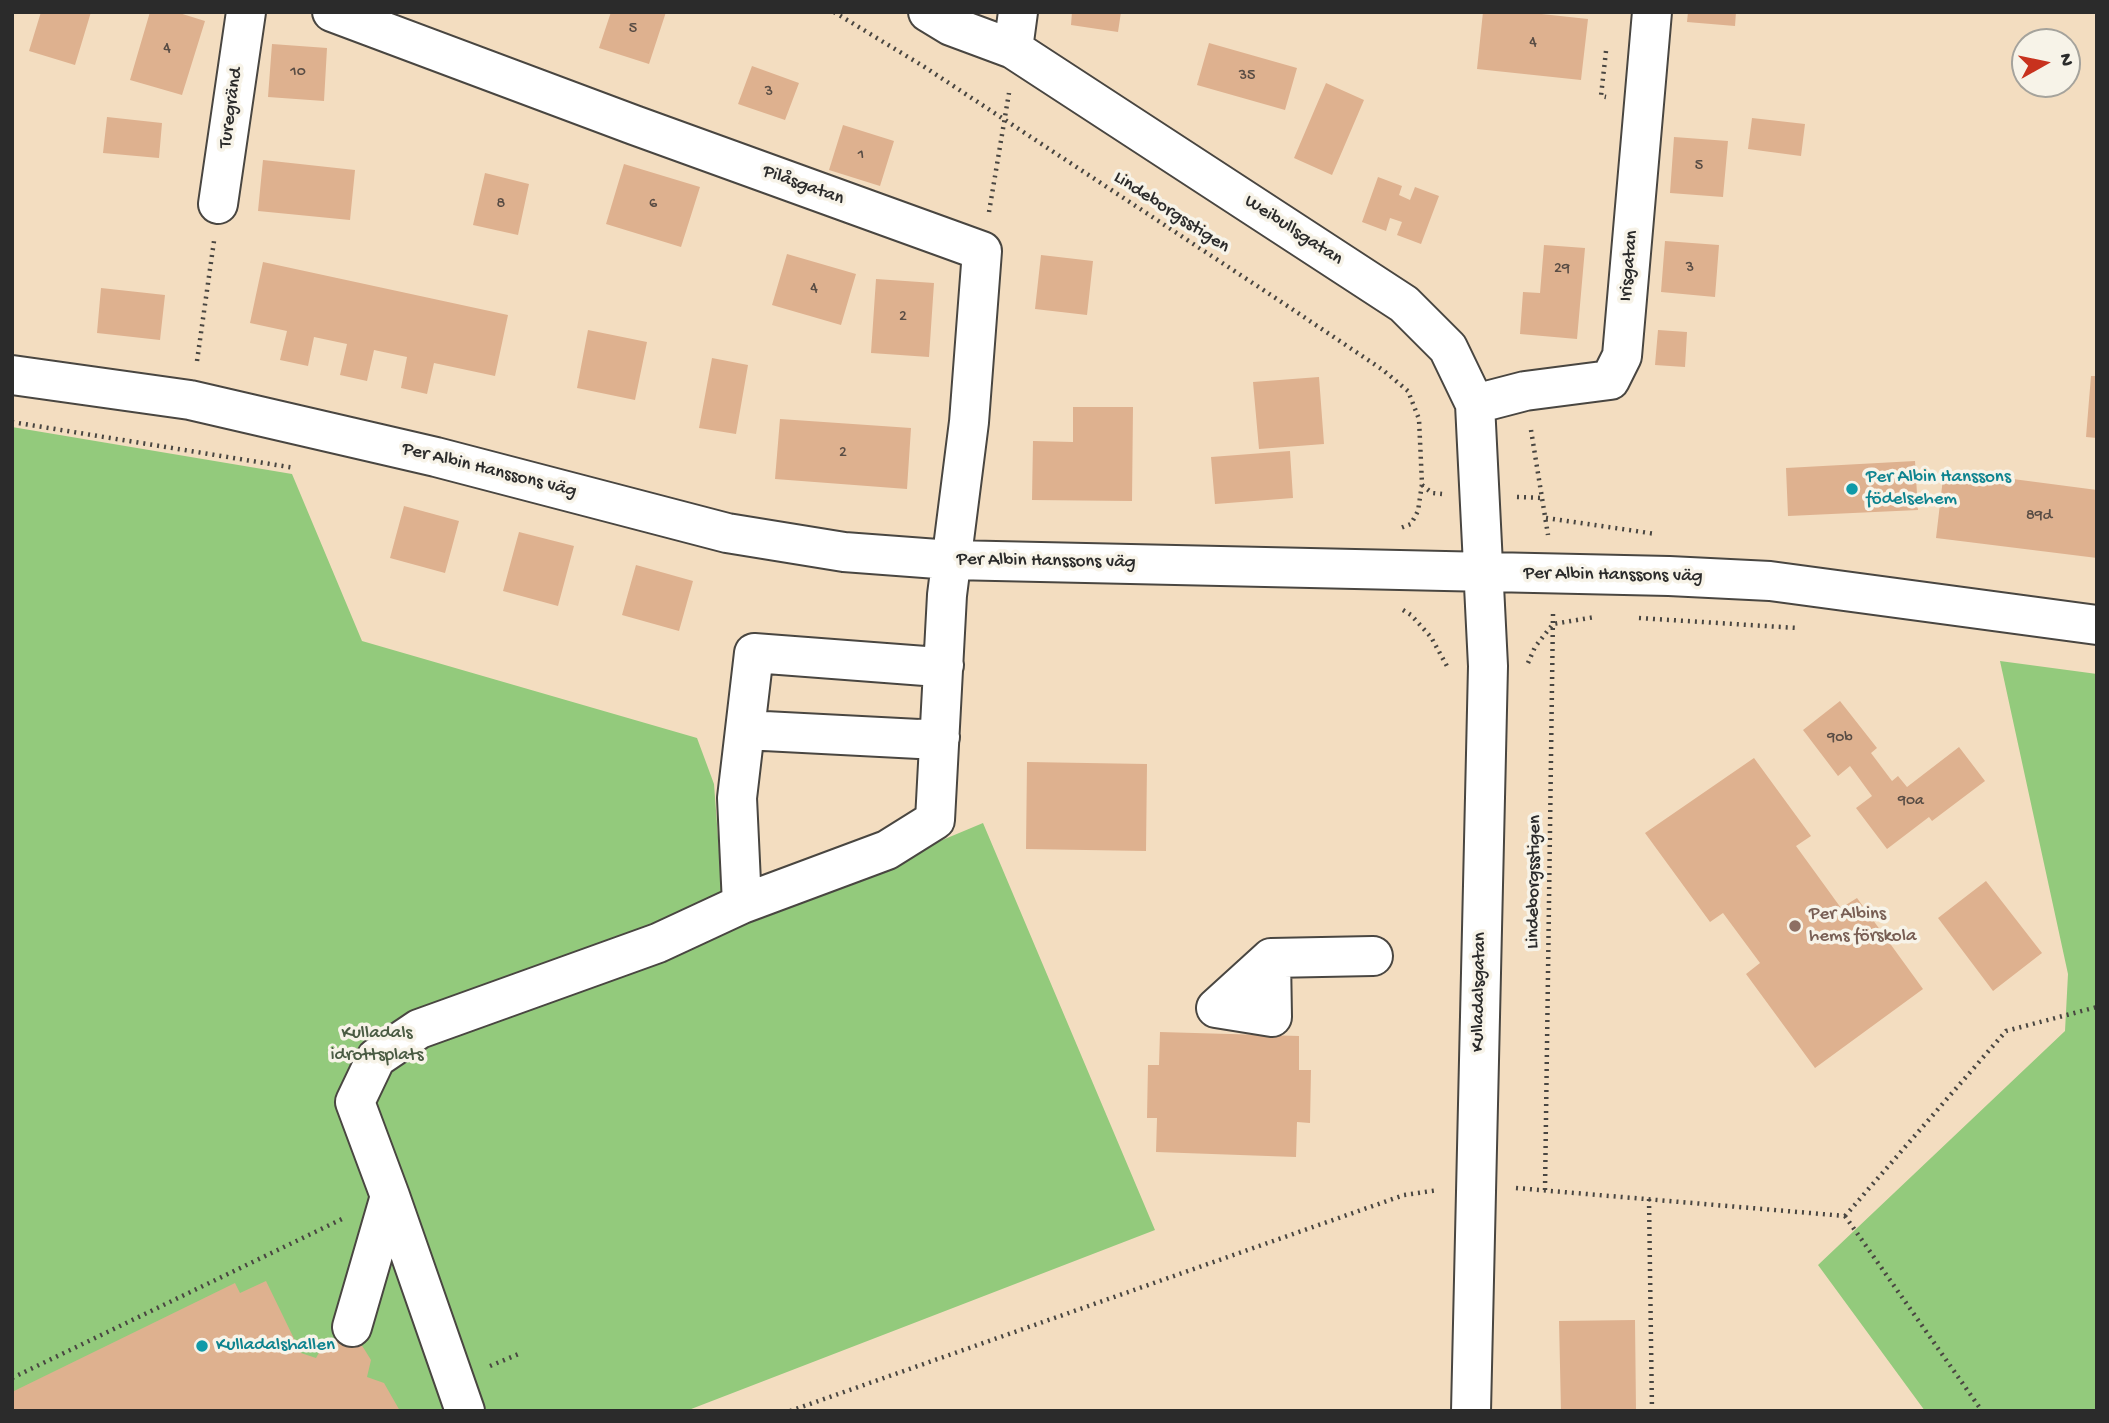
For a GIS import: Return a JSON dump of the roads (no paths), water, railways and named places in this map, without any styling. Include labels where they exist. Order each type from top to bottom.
[{"type":"street","name":"Turegränd","points":[[218,204],[246,12]]},
{"type":"street","name":"Pilåsgatan","points":[[332,12],[646,130],[982,251],[970,422],[951,560]]},
{"type":"street","name":"Weibullsgatan","points":[[928,12],[951,26],[1013,49],[1404,304],[1448,348],[1475,404],[1485,574]]},
{"type":"street","points":[[1013,49],[1018,12]]},
{"type":"street","name":"Irisgatan","points":[[1475,404],[1525,391],[1610,380],[1622,356],[1652,12]]},
{"type":"street","name":"Per Albin Hanssons väg","points":[[12,376],[190,400],[436,457],[727,533],[844,552],[951,560],[1770,581],[2097,625]]},
{"type":"street","points":[[465,1411],[355,1102],[376,1058],[419,1029],[657,943],[742,904],[887,850],[935,820],[951,560]]},
{"type":"street","name":"Kulladalsgatan","points":[[1471,1411],[1488,666],[1485,574]]},
{"type":"street","points":[[742,904],[737,798],[754,653],[925,666],[944,665]]},
{"type":"street","points":[[745,730],[919,739],[940,737]]},
{"type":"street","points":[[1271,958],[1373,956]]},
{"type":"street","points":[[352,1327],[390,1196]]},
{"type":"place","name":"Per Albin Hanssons födelsehem","points":[[1852,489]]},
{"type":"place","name":"Per Albins hems förskola","points":[[1795,926]]},
{"type":"place","name":"Kulladalshallen","points":[[202,1346]]},
{"type":"park label","name":"Kulladals idrottsplats","points":[[377,1045]]}]
